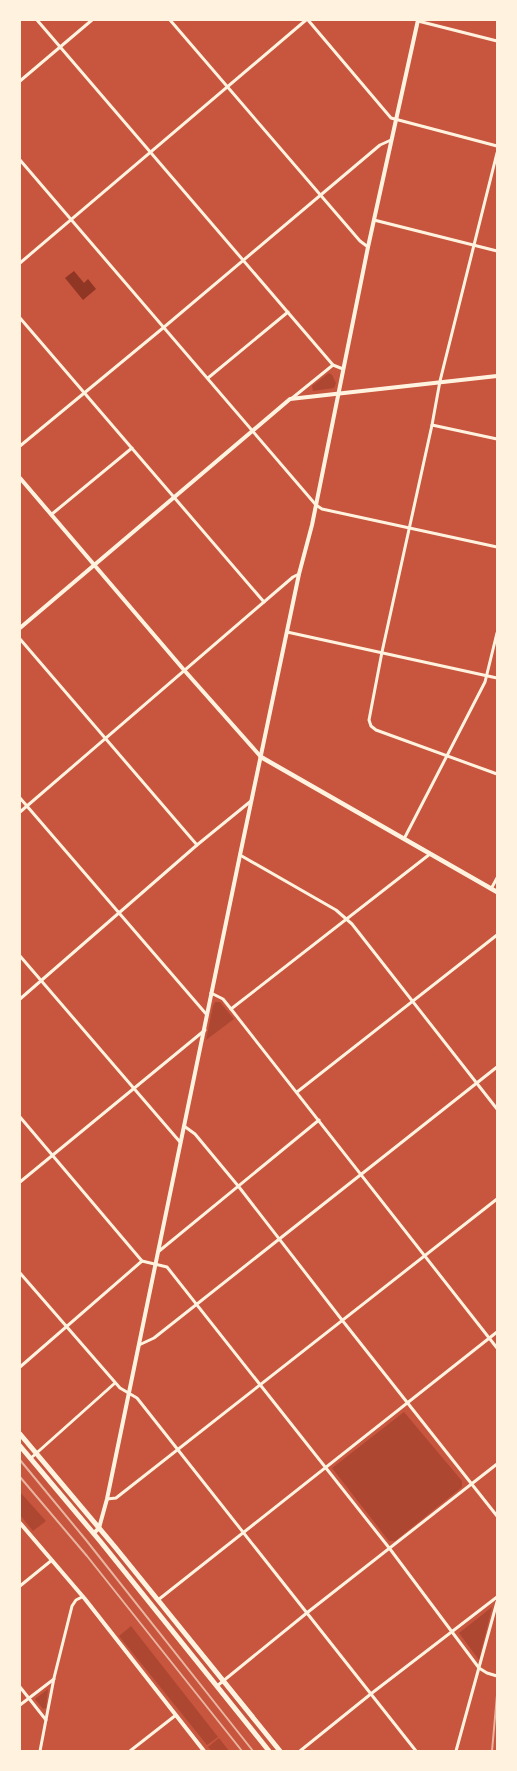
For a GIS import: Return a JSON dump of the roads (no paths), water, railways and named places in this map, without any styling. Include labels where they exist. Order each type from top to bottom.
[{"type":"main road","points":[[262,757],[497,892]]},
{"type":"main road","points":[[20,1434],[280,1751]]},
{"type":"main road","points":[[20,1446],[94,1533],[269,1751]]},
{"type":"street","points":[[37,20],[333,365],[344,369]]},
{"type":"street","points":[[20,81],[92,20]]},
{"type":"street","points":[[170,20],[360,242],[368,247]]},
{"type":"street","points":[[20,263],[307,20],[386,114],[396,120],[497,146]]},
{"type":"street","points":[[94,1533],[99,1528],[107,1499],[299,574],[316,505],[368,247],[418,21],[497,40]]},
{"type":"street","points":[[20,446],[163,328],[380,144],[392,140]]},
{"type":"street","points":[[497,153],[440,381],[369,720],[371,726],[376,730],[497,774]]},
{"type":"street","points":[[20,160],[316,505],[322,509],[497,547]]},
{"type":"street","points":[[374,220],[497,251]]},
{"type":"street","points":[[208,378],[288,312]]},
{"type":"street","points":[[20,318],[264,602]]},
{"type":"street","points":[[20,628],[290,399],[333,365]]},
{"type":"street","points":[[290,399],[497,376]]},
{"type":"street","points":[[432,425],[497,439]]},
{"type":"street","points":[[52,514],[132,448]]},
{"type":"street","points":[[20,478],[184,670],[262,757]]},
{"type":"street","points":[[20,812],[293,577],[299,574]]},
{"type":"street","points":[[287,632],[497,678]]},
{"type":"street","points":[[404,839],[488,676],[497,633]]},
{"type":"street","points":[[20,639],[197,845]]},
{"type":"street","points":[[20,798],[207,1015]]},
{"type":"street","points":[[20,999],[197,845],[252,801]]},
{"type":"street","points":[[232,1009],[430,854]]},
{"type":"street","points":[[240,855],[336,910],[347,920],[497,1109]]},
{"type":"street","points":[[491,889],[497,878]]},
{"type":"street","points":[[297,1092],[497,935]]},
{"type":"street","points":[[20,956],[180,1142]]},
{"type":"street","points":[[211,993],[223,999],[232,1009],[497,1348]]},
{"type":"street","points":[[20,1182],[205,1030]]},
{"type":"street","points":[[138,1345],[154,1338],[497,1067]]},
{"type":"street","points":[[20,1117],[142,1261],[167,1267],[390,1549],[479,1668],[497,1676]]},
{"type":"street","points":[[157,1253],[319,1120]]},
{"type":"street","points":[[184,1126],[195,1134],[239,1187],[497,1516]]},
{"type":"street","points":[[107,1499],[116,1498],[497,1199]]},
{"type":"street","points":[[20,1367],[142,1261]]},
{"type":"street","points":[[20,1273],[120,1388],[137,1398],[416,1751]]},
{"type":"street","points":[[158,1600],[497,1332]]},
{"type":"street","points":[[31,1458],[116,1383]]},
{"type":"street","points":[[217,1686],[497,1464]]},
{"type":"street","points":[[20,1523],[82,1597],[204,1751]]},
{"type":"street","points":[[20,1586],[52,1560]]},
{"type":"street","points":[[40,1751],[54,1678],[72,1606],[76,1600],[82,1597]]},
{"type":"street","points":[[300,1751],[452,1631],[497,1598]]},
{"type":"street","points":[[456,1751],[497,1602]]},
{"type":"street","points":[[20,1705],[54,1678]]},
{"type":"street","points":[[20,1687],[46,1721]]},
{"type":"street","points":[[130,1751],[176,1715]]},
{"type":"railway","points":[[20,1460],[86,1540],[253,1751]]},
{"type":"railway","points":[[20,1477],[87,1556],[242,1751]]},
{"type":"railway","points":[[492,1751],[497,1695]]}]
